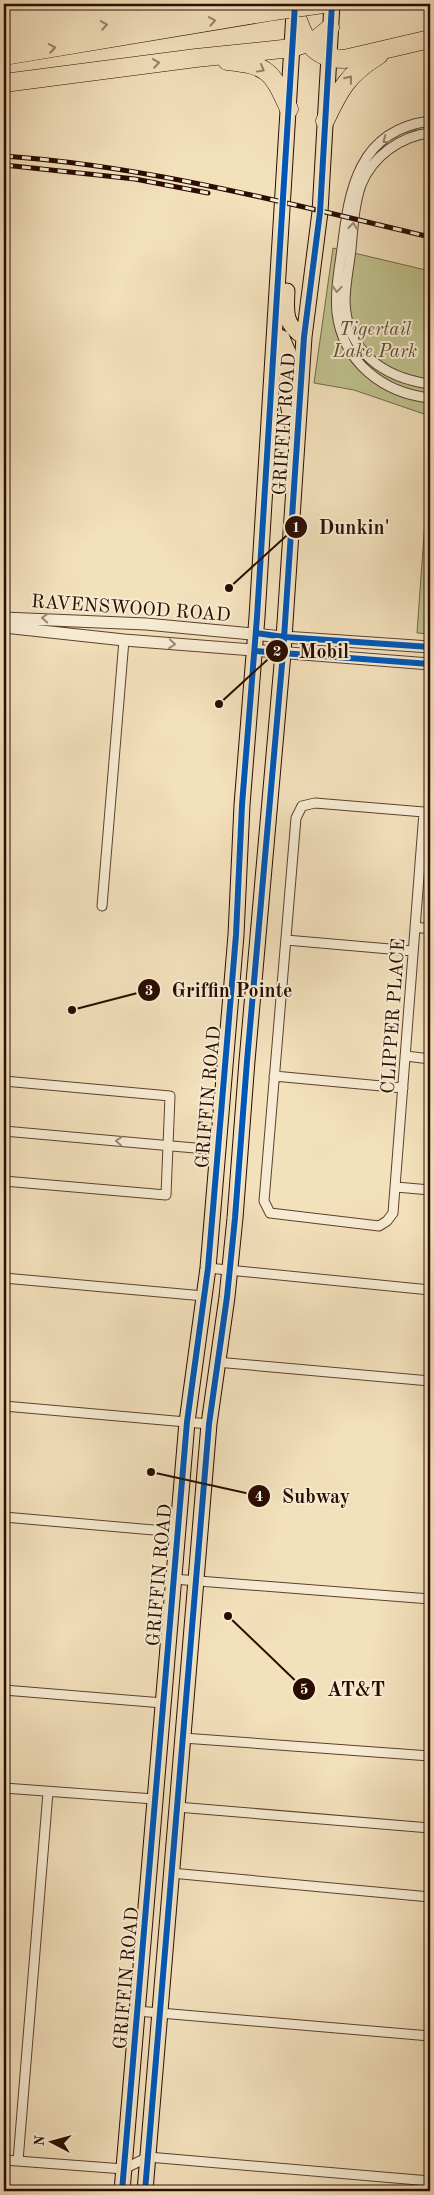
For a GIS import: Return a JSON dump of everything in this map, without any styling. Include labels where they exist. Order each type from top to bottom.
[{"type":"highway","points":[[4,7],[30,4]]},
{"type":"highway","points":[[4,24],[131,4]]},
{"type":"highway","points":[[4,40],[238,4]]},
{"type":"highway","points":[[4,56],[323,4]]},
{"type":"highway","points":[[294,7],[300,46]]},
{"type":"highway","points":[[4,83],[300,46],[320,38],[330,28]]},
{"type":"highway","points":[[300,46],[329,59],[344,59],[430,39]]},
{"type":"highway","points":[[325,121],[352,74],[362,65],[393,48]]},
{"type":"highway","points":[[196,58],[243,62],[258,66],[270,75],[280,87],[289,109]]},
{"type":"main road","name":"GRIFFIN ROAD","points":[[145,2191],[209,1424],[230,1270],[283,653],[304,337],[319,218],[332,4]]},
{"type":"main road","name":"GRIFFIN ROAD","points":[[122,2191],[187,1422],[208,1268],[225,1066],[234,951],[242,805],[255,651],[289,109],[300,46]]},
{"type":"main road","points":[[280,252],[288,269],[286,306],[289,322],[294,331],[304,337]]},
{"type":"main road","points":[[275,336],[282,338],[288,352],[286,393],[296,446]]},
{"type":"main road","points":[[234,951],[241,958],[243,966],[236,1045],[241,1056],[247,1061]]},
{"type":"main road","points":[[225,1066],[232,1075],[236,1086],[232,1138],[240,1155]]},
{"type":"main road","points":[[157,1765],[177,1807]]},
{"type":"main road","points":[[154,1799],[174,1841]]},
{"type":"street","points":[[430,122],[411,125],[390,136],[371,151],[360,168],[348,199],[337,304],[339,324],[345,342],[364,368],[380,382],[400,392],[430,398]]},
{"type":"street","points":[[430,132],[413,136],[391,147],[366,174],[358,197],[345,304],[351,329],[360,346],[371,360],[394,375],[430,384]]},
{"type":"street","name":"RAVENSWOOD ROAD","points":[[4,618],[76,620],[256,633],[284,637],[430,646]]},
{"type":"street","name":"RAVENSWOOD ROAD","points":[[4,627],[124,640],[430,664]]},
{"type":"street","points":[[102,906],[124,640]]},
{"type":"street","points":[[403,1088],[274,1076],[296,818],[302,806],[315,803],[427,812]]},
{"type":"street","name":"CLIPPER PLACE","points":[[274,1076],[264,1201],[270,1213],[379,1226],[387,1221],[392,1213],[396,1187],[413,951],[427,812]]},
{"type":"street","points":[[415,927],[430,928]]},
{"type":"street","points":[[286,940],[413,951]]},
{"type":"street","points":[[406,1056],[430,1059]]},
{"type":"street","points":[[4,1081],[170,1096],[166,1195],[4,1181]]},
{"type":"street","points":[[4,1131],[217,1150]]},
{"type":"street","points":[[396,1187],[430,1190]]},
{"type":"street","points":[[208,1268],[430,1290]]},
{"type":"street","points":[[4,1278],[204,1296]]},
{"type":"street","points":[[216,1362],[430,1382]]},
{"type":"street","points":[[4,1406],[209,1424]]},
{"type":"street","points":[[4,1517],[177,1532]]},
{"type":"street","points":[[173,1578],[430,1599]]},
{"type":"street","points":[[4,1690],[162,1703]]},
{"type":"street","points":[[183,1738],[430,1756]]},
{"type":"street","points":[[4,1788],[154,1799]]},
{"type":"street","points":[[18,2161],[48,1792]]},
{"type":"street","points":[[177,1807],[430,1828]]},
{"type":"street","points":[[171,1873],[430,1897]]},
{"type":"street","points":[[137,2011],[430,2036]]},
{"type":"street","points":[[4,2160],[124,2169],[148,2157],[430,2181]]},
{"type":"green space","name":"Tigertail Lake Park","points":[[333,248],[430,271],[430,416],[354,390],[314,383]]},
{"type":"green space","points":[[430,450],[430,634],[417,633]]},
{"type":"railway","points":[[4,156],[112,168],[165,177],[430,237]]},
{"type":"railway","points":[[4,165],[135,179],[208,193]]},
{"type":"cycle path","points":[[122,2191],[187,1422],[208,1268],[236,935],[242,805],[257,617],[295,4]]},
{"type":"cycle path","points":[[145,2191],[209,1424],[227,1297],[235,1218],[283,653],[304,337],[320,212],[332,4]]},
{"type":"cycle path","points":[[256,633],[284,637],[430,647]]},
{"type":"cycle path","points":[[255,651],[430,664]]},
{"type":"place","name":"Dunkin'","points":[[229,588]]},
{"type":"place","name":"Mobil","points":[[219,704]]},
{"type":"place","name":"Griffin Pointe","points":[[72,1010]]},
{"type":"place","name":"Subway","points":[[151,1472]]},
{"type":"place","name":"AT&T","points":[[228,1616]]}]
